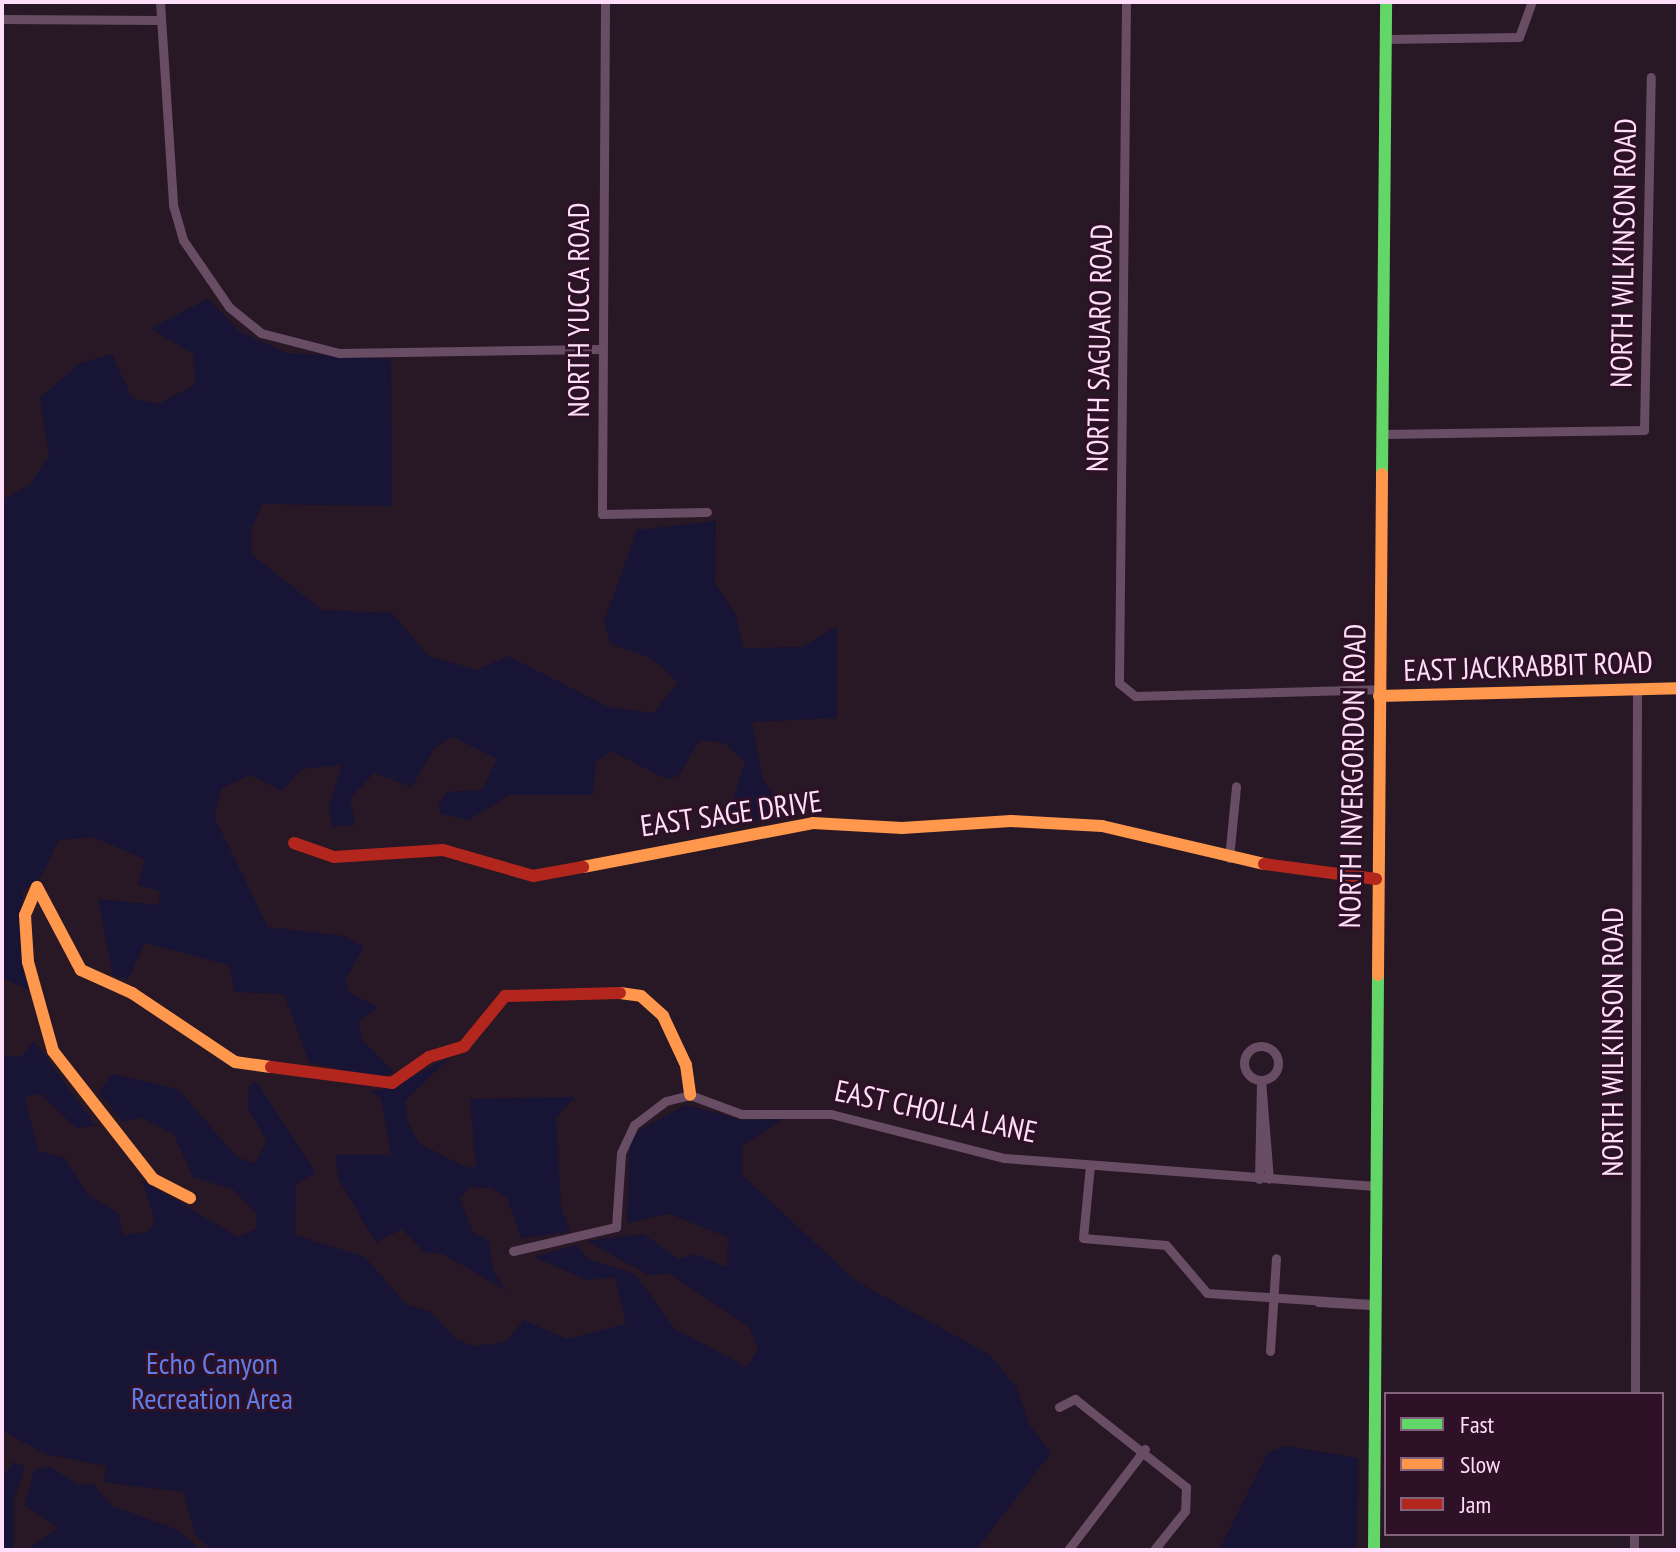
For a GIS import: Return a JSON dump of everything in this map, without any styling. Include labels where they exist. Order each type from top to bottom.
[{"type":"street","points":[[160,2],[173,205],[183,240],[229,307],[261,333],[300,348],[601,349]]},
{"type":"street","name":"NORTH YUCCA ROAD","points":[[605,2],[602,514],[707,512]]},
{"type":"street","name":"NORTH SAGUARO ROAD","points":[[1124,693],[1126,2]]},
{"type":"street","name":"NORTH INVERGORDON ROAD","points":[[1374,1550],[1376,879],[1386,2]]},
{"type":"street","points":[[1386,39],[1519,37],[1532,2]]},
{"type":"street","points":[[2,19],[161,20]]},
{"type":"street","name":"NORTH WILKINSON ROAD","points":[[1383,434],[1644,430],[1651,77]]},
{"type":"street","name":"EAST JACKRABBIT ROAD","points":[[1124,693],[1678,688]]},
{"type":"street","name":"NORTH WILKINSON ROAD","points":[[1635,1392],[1637,689]]},
{"type":"street","points":[[1229,858],[1236,786]]},
{"type":"street","name":"EAST SAGE DRIVE","points":[[294,843],[334,857],[443,850],[533,876],[813,823],[902,828],[1011,821],[1119,829],[1229,858],[1376,879]]},
{"type":"street","points":[[190,1198],[153,1179],[53,1051],[28,962],[26,907],[37,887],[90,978],[119,986],[235,1062],[392,1083],[429,1057],[464,1046],[505,996],[611,991],[641,996],[663,1016],[686,1065],[690,1095],[666,1101],[634,1125],[621,1153],[616,1227],[513,1251]]},
{"type":"street","points":[[1261,1080],[1264,1179]]},
{"type":"street","name":"EAST CHOLLA LANE","points":[[690,1095],[741,1114],[831,1114],[1004,1158],[1375,1186]]},
{"type":"street","points":[[1090,1165],[1083,1238],[1166,1245],[1207,1293],[1373,1304]]},
{"type":"street","points":[[1270,1351],[1276,1258]]},
{"type":"street","points":[[1059,1407],[1075,1399],[1145,1449],[1188,1497],[1154,1550]]},
{"type":"street","points":[[1068,1550],[1145,1449]]},
{"type":"green space","points":[[208,299],[240,332],[288,353],[391,359],[392,506],[263,504],[251,529],[252,555],[322,610],[392,613],[429,656],[477,670],[508,656],[608,707],[654,713],[678,682],[651,658],[611,644],[604,622],[637,530],[716,521],[715,583],[736,615],[743,648],[802,647],[837,626],[837,718],[752,722],[763,780],[789,817],[716,829],[713,810],[729,814],[745,762],[725,743],[700,740],[678,776],[666,779],[612,751],[596,762],[593,795],[510,795],[468,820],[441,814],[438,805],[447,792],[482,790],[497,759],[453,737],[434,748],[412,787],[374,773],[350,798],[355,825],[332,827],[329,806],[342,765],[302,769],[282,791],[250,775],[222,788],[214,817],[268,927],[344,936],[364,947],[345,980],[350,993],[379,1008],[359,1021],[362,1040],[394,1072],[377,1079],[309,1062],[284,994],[235,992],[229,965],[145,943],[128,979],[113,976],[98,899],[159,905],[160,891],[138,885],[145,859],[93,837],[59,840],[41,877],[22,892],[29,990],[2,978],[2,500],[30,485],[49,455],[40,398],[80,363],[112,354],[132,398],[158,404],[195,385],[194,355],[151,328]]},
{"type":"green space","name":"Echo Canyon Recreation Area","points":[[34,1041],[96,1126],[76,1128],[40,1093],[25,1098],[38,1151],[65,1158],[89,1196],[118,1213],[123,1235],[147,1232],[155,1222],[142,1180],[238,1237],[256,1229],[256,1213],[234,1190],[193,1177],[173,1133],[142,1118],[123,1122],[99,1092],[112,1074],[178,1089],[237,1157],[255,1163],[267,1141],[248,1109],[249,1087],[256,1081],[316,1173],[296,1184],[295,1235],[365,1257],[407,1305],[431,1312],[457,1340],[475,1346],[505,1342],[524,1320],[567,1339],[626,1324],[615,1277],[587,1280],[534,1257],[576,1245],[588,1259],[635,1274],[675,1329],[747,1367],[758,1348],[749,1327],[670,1274],[649,1275],[587,1241],[643,1234],[679,1259],[694,1254],[727,1267],[728,1237],[669,1214],[627,1223],[630,1144],[638,1131],[686,1105],[743,1120],[783,1119],[742,1146],[742,1175],[856,1281],[990,1355],[1016,1387],[1030,1426],[1051,1453],[976,1550],[211,1550],[195,1534],[183,1492],[103,1482],[107,1466],[46,1454],[2,1431],[2,1055],[21,1057]]},
{"type":"green space","points":[[451,1056],[405,1101],[408,1123],[419,1143],[467,1168],[476,1166],[470,1099],[575,1097],[556,1118],[561,1207],[570,1232],[521,1238],[507,1198],[491,1188],[470,1187],[460,1199],[473,1232],[489,1241],[493,1271],[507,1291],[443,1254],[424,1252],[402,1229],[376,1243],[338,1178],[336,1155],[391,1155],[381,1098],[369,1091],[392,1088]]},
{"type":"green space","points":[[1287,1446],[1358,1458],[1357,1550],[1219,1550],[1268,1452]]},
{"type":"green space","points":[[13,1462],[25,1467],[14,1499],[14,1550],[2,1550],[2,1477]]},
{"type":"green space","points":[[50,1466],[78,1485],[93,1484],[112,1506],[178,1530],[201,1550],[27,1550],[58,1528],[25,1505],[34,1470]]},
{"type":"traffic: fast","points":[[1382,474],[1386,2]]},
{"type":"traffic: fast","points":[[1374,1550],[1378,975]]},
{"type":"traffic: slow","points":[[1378,975],[1382,474]]},
{"type":"traffic: slow","points":[[1379,696],[1678,688]]},
{"type":"traffic: slow","points":[[583,867],[813,823],[902,828],[1011,821],[1102,826],[1264,864]]},
{"type":"traffic: slow","points":[[190,1198],[153,1179],[53,1051],[28,962],[25,915],[37,887],[81,970],[132,993],[235,1062],[271,1067]]},
{"type":"traffic: slow","points":[[620,993],[641,996],[663,1016],[686,1065],[690,1095]]},
{"type":"traffic: jam","points":[[294,843],[334,857],[443,850],[533,876],[583,867]]},
{"type":"traffic: jam","points":[[1264,864],[1376,879]]},
{"type":"traffic: jam","points":[[271,1067],[392,1083],[429,1057],[464,1046],[505,996],[620,993]]}]
